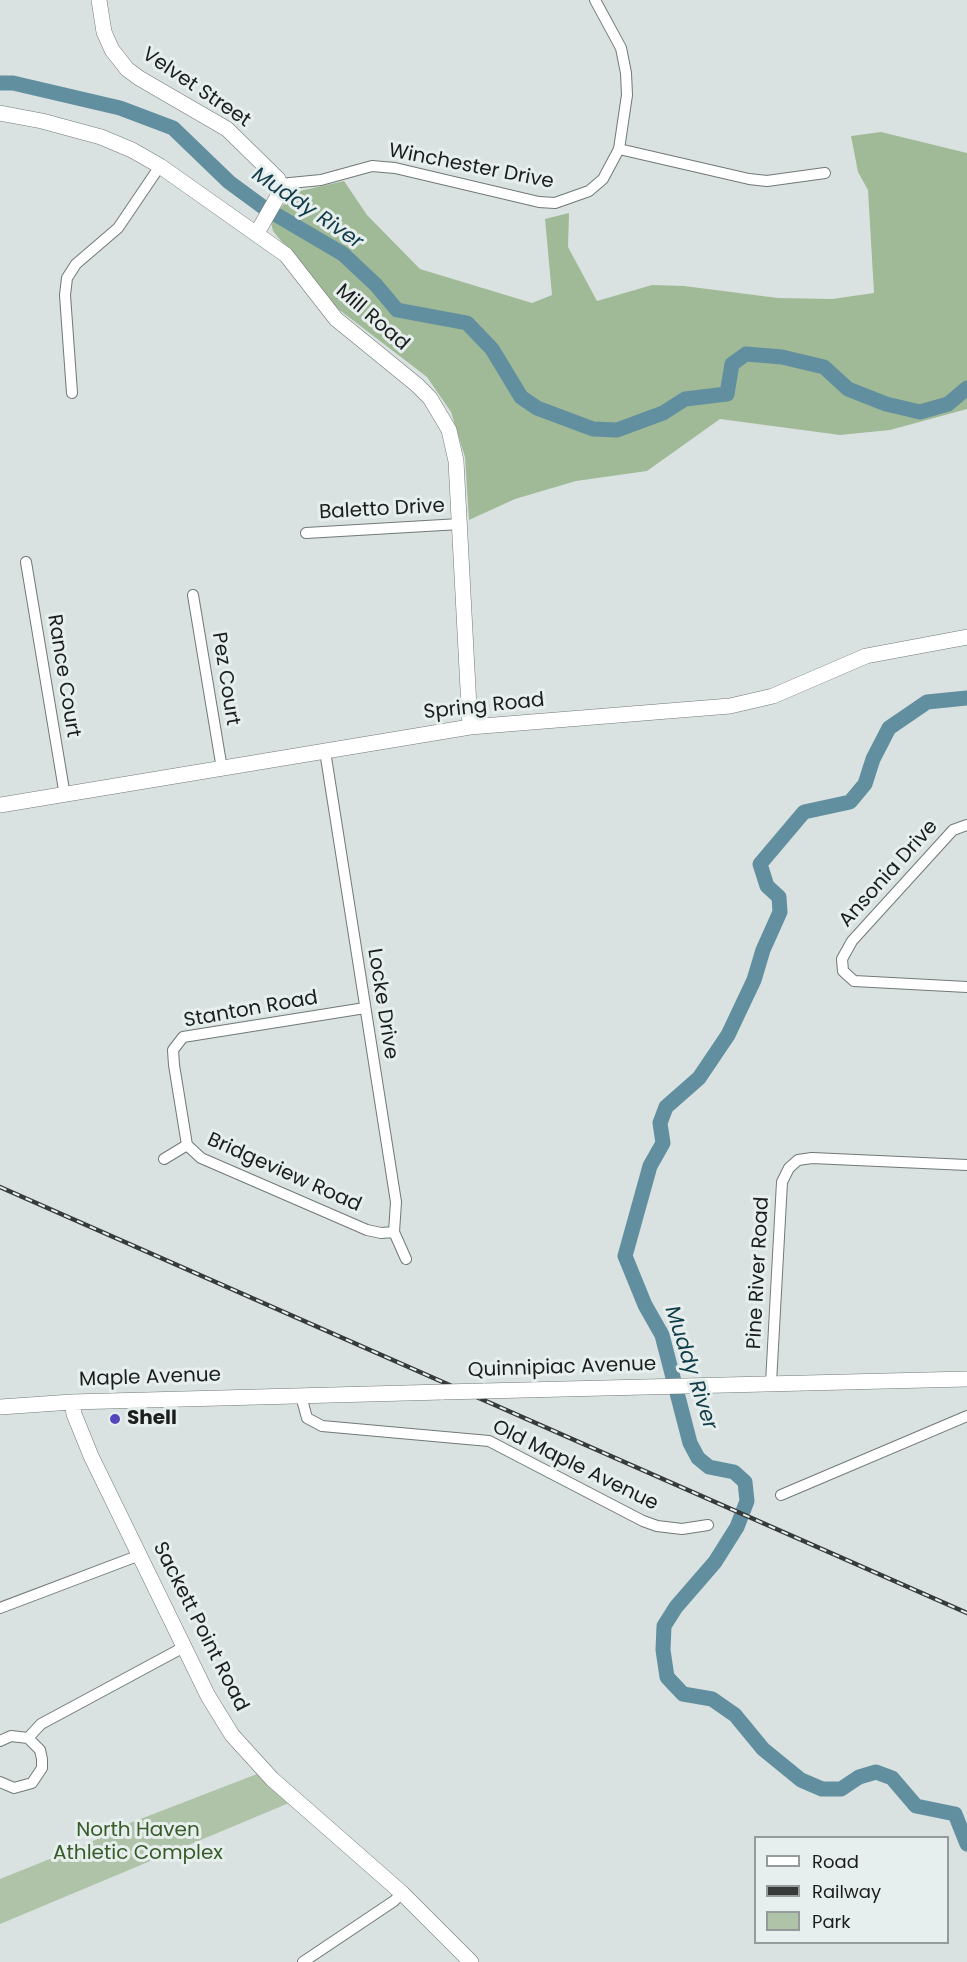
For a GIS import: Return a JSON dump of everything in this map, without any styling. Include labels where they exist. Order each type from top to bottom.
[{"type":"street","name":"Velvet Street","points":[[99,0],[104,32],[112,50],[127,69],[226,129],[280,184]]},
{"type":"street","name":"Winchester Drive","points":[[280,184],[321,180],[349,170],[372,166],[395,168],[555,203],[589,191],[603,179],[619,149],[625,120],[626,73],[621,48],[611,25],[595,0]]},
{"type":"street","name":"Mill Road","points":[[0,113],[42,121],[101,137],[132,150],[160,166],[286,255],[336,319],[430,398],[449,430],[454,449],[470,727]]},
{"type":"street","points":[[619,149],[749,179],[788,180],[825,173]]},
{"type":"street","points":[[72,393],[65,296],[68,278],[76,264],[118,228],[160,166]]},
{"type":"street","points":[[257,233],[275,203],[280,184]]},
{"type":"street","name":"Baletto Drive","points":[[306,532],[460,524]]},
{"type":"street","name":"Rance Court","points":[[26,562],[64,796]]},
{"type":"street","name":"Pez Court","points":[[193,595],[222,769]]},
{"type":"street","name":"Spring Road","points":[[0,805],[470,727],[730,706],[781,692],[866,656],[967,637]]},
{"type":"street","name":"Locke Drive","points":[[325,751],[396,1202],[394,1232],[406,1259]]},
{"type":"street","name":"Ansonia Drive","points":[[967,825],[953,830],[852,941],[842,959],[843,971],[854,981],[967,987]]},
{"type":"street","name":"Stanton Road","points":[[187,1146],[174,1058],[176,1044],[183,1037],[365,1008]]},
{"type":"street","name":"Bridgeview Road","points":[[164,1159],[187,1146],[201,1158],[367,1230],[381,1233],[394,1232]]},
{"type":"street","name":"Pine River Road","points":[[771,1383],[782,1182],[789,1168],[798,1160],[812,1158],[967,1165]]},
{"type":"street","name":"Quinnipiac Avenue","points":[[301,1396],[967,1378]]},
{"type":"street","name":"Maple Avenue","points":[[0,1407],[72,1402],[301,1396]]},
{"type":"street","name":"Old Maple Avenue","points":[[301,1396],[307,1418],[322,1426],[489,1441],[643,1521],[657,1526],[682,1529],[708,1525]]},
{"type":"street","name":"Sackett Point Road","points":[[72,1402],[75,1416],[91,1456],[222,1720],[248,1754],[292,1797],[402,1893],[471,1962]]},
{"type":"street","points":[[781,1495],[967,1416]]},
{"type":"street","points":[[0,1608],[140,1555]]},
{"type":"street","points":[[28,1738],[41,1724],[184,1647]]},
{"type":"street","points":[[0,1741],[11,1736],[28,1738],[40,1750],[42,1759],[38,1776],[24,1787],[14,1788],[0,1782]]},
{"type":"street","points":[[303,1962],[394,1901],[402,1893]]},
{"type":"green space","points":[[881,132],[967,153],[967,409],[890,430],[840,435],[720,419],[647,471],[576,481],[515,499],[469,520],[465,457],[451,412],[427,377],[333,305],[273,231],[271,223],[291,193],[344,181],[367,215],[420,269],[532,303],[552,295],[545,219],[569,213],[568,247],[597,301],[652,285],[684,286],[778,298],[832,299],[874,293],[868,190],[858,172],[851,136]]},
{"type":"green space","name":"North Haven Athletic Complex","points":[[257,1774],[289,1803],[0,1924],[0,1879],[87,1844],[130,1823]]},
{"type":"waterway","name":"Muddy River","points":[[0,83],[13,83],[120,108],[173,128],[229,182],[263,207],[343,254],[376,285],[397,310],[467,323],[492,349],[521,397],[537,408],[593,429],[617,430],[663,413],[685,399],[727,394],[732,364],[746,354],[782,357],[824,367],[848,389],[886,404],[920,412],[948,404],[967,388]]},
{"type":"waterway","name":"Muddy River","points":[[967,698],[927,702],[889,728],[873,759],[865,784],[850,802],[804,812],[760,864],[767,886],[779,897],[780,912],[763,950],[754,980],[728,1035],[699,1078],[666,1107],[660,1123],[663,1143],[650,1166],[625,1256],[645,1305],[662,1335],[690,1443],[698,1458],[709,1467],[734,1472],[745,1482],[747,1501],[737,1527],[715,1562],[676,1607],[664,1626],[663,1650],[667,1677],[683,1694],[712,1699],[735,1715],[763,1749],[801,1780],[822,1789],[841,1789],[859,1777],[876,1772],[892,1778],[916,1806],[955,1814],[967,1844]]},
{"type":"railway","points":[[0,1187],[967,1613]]},
{"type":"place","name":"Shell","points":[[115,1419]]}]
